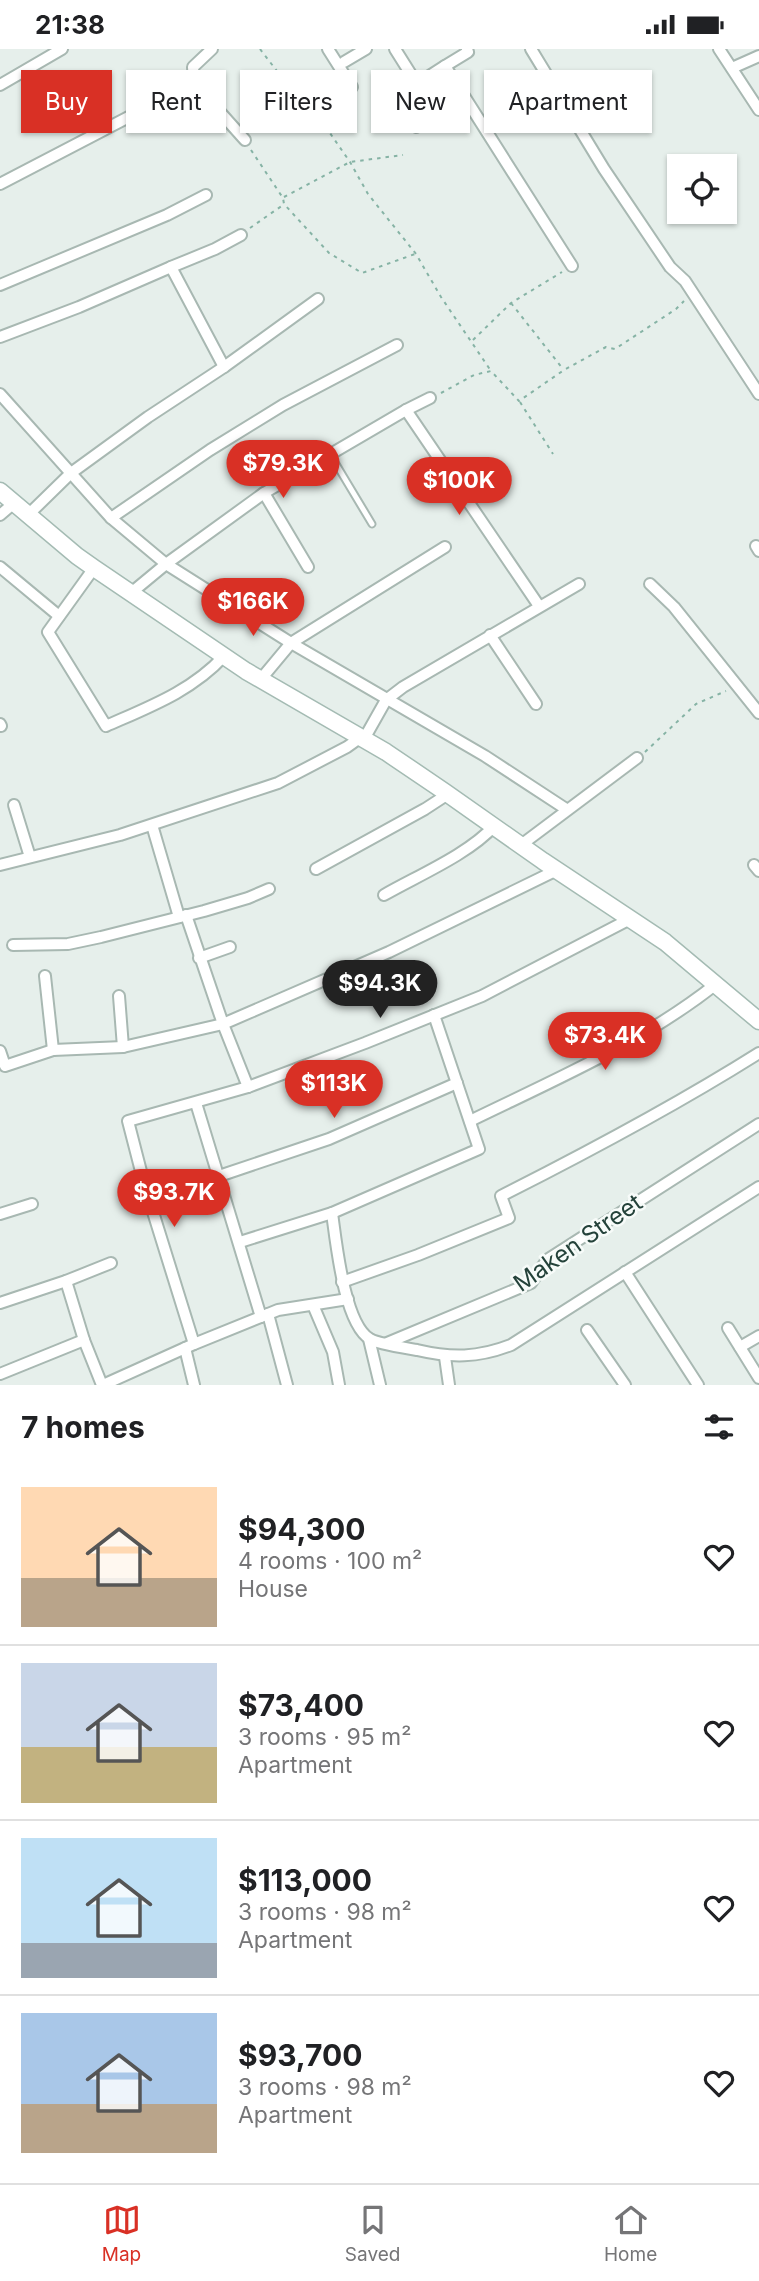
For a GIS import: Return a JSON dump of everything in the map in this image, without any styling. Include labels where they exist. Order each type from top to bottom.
[{"type":"street","points":[[0,85],[62,49]]},
{"type":"street","points":[[192,70],[192,67],[212,49]]},
{"type":"street","points":[[328,49],[341,70]]},
{"type":"street","points":[[344,62],[366,49]]},
{"type":"street","points":[[395,49],[409,70]]},
{"type":"street","points":[[438,70],[468,51],[467,49]]},
{"type":"street","points":[[531,49],[604,169],[670,267],[685,281],[759,394]]},
{"type":"street","points":[[719,49],[759,108]]},
{"type":"street","points":[[732,68],[759,56]]},
{"type":"street","points":[[445,66],[572,266]]},
{"type":"street","points":[[0,184],[126,118]]},
{"type":"street","points":[[226,119],[245,140]]},
{"type":"street","points":[[0,285],[167,215],[205,195]]},
{"type":"street","points":[[0,337],[79,307],[215,249],[241,235]]},
{"type":"street","points":[[171,267],[224,367]]},
{"type":"street","points":[[28,515],[71,473],[318,299]]},
{"type":"street","points":[[111,517],[210,450],[284,405],[397,345]]},
{"type":"street","points":[[0,394],[111,517],[166,564],[291,643],[485,756],[566,810]]},
{"type":"street","points":[[131,593],[166,564],[264,493],[430,398]]},
{"type":"street","points":[[406,410],[539,606]]},
{"type":"street","points":[[0,491],[94,568],[224,656],[362,738],[448,794],[665,942],[759,1021]]},
{"type":"street","points":[[264,493],[308,567]]},
{"type":"street","points":[[0,515],[14,503]]},
{"type":"street","points":[[261,679],[291,643],[445,547]]},
{"type":"street","points":[[0,567],[60,616]]},
{"type":"street","points":[[94,568],[48,632],[106,726],[190,687],[224,656]]},
{"type":"street","points":[[650,584],[674,607],[759,713]]},
{"type":"street","points":[[0,865],[152,825],[278,783],[362,738],[386,700],[403,687],[579,585]]},
{"type":"street","points":[[490,635],[536,704]]},
{"type":"street","points":[[520,845],[637,758]]},
{"type":"street","points":[[317,870],[448,794]]},
{"type":"street","points":[[14,805],[30,857]]},
{"type":"street","points":[[152,825],[222,1024],[248,1087]]},
{"type":"street","points":[[384,895],[464,851],[485,837],[494,826]]},
{"type":"street","points":[[0,1051],[5,1066],[53,1050],[122,1047],[222,1024],[389,952],[557,870]]},
{"type":"street","points":[[13,945],[68,944],[183,916],[248,898],[269,889]]},
{"type":"street","points":[[194,1385],[189,1346],[128,1121],[248,1087],[482,996],[630,919]]},
{"type":"street","points":[[199,958],[230,947]]},
{"type":"street","points":[[45,976],[53,1050]]},
{"type":"street","points":[[470,1121],[618,1047],[684,1010],[716,984]]},
{"type":"street","points":[[119,996],[122,1047]]},
{"type":"street","points":[[240,1242],[331,1213],[479,1149],[434,1015]]},
{"type":"street","points":[[342,1282],[509,1218],[501,1196],[617,1138],[759,1053]]},
{"type":"street","points":[[219,1176],[329,1139],[457,1083]]},
{"type":"street","points":[[196,1103],[287,1385]]},
{"type":"street","name":"Maken Street","points":[[387,1343],[531,1283],[547,1260],[759,1124]]},
{"type":"street","points":[[369,1339],[445,1357],[484,1353],[511,1345],[759,1187]]},
{"type":"street","points":[[0,1214],[32,1204]]},
{"type":"street","points":[[331,1213],[342,1282],[356,1322],[369,1339],[380,1385]]},
{"type":"street","points":[[0,1303],[111,1263]]},
{"type":"street","points":[[625,1272],[698,1385]]},
{"type":"street","points":[[66,1281],[84,1340],[102,1385],[278,1310],[348,1300]]},
{"type":"street","points":[[313,1305],[333,1352],[339,1385]]},
{"type":"street","points":[[728,1328],[759,1378]]},
{"type":"street","points":[[587,1330],[625,1385]]},
{"type":"street","points":[[740,1347],[759,1336]]},
{"type":"street","points":[[0,1374],[84,1340]]},
{"type":"street","points":[[445,1357],[449,1385]]},
{"type":"lane","points":[[330,454],[372,524]]},
{"type":"path","points":[[260,49],[276,70]]},
{"type":"path","points":[[330,133],[368,194],[416,254],[441,297],[491,371],[519,401],[553,454]]},
{"type":"path","points":[[245,140],[283,198],[284,204],[329,253],[362,273],[416,254]]},
{"type":"path","points":[[283,198],[350,162],[403,156]]},
{"type":"path","points":[[241,235],[284,204]]},
{"type":"path","points":[[471,341],[511,303],[572,266]]},
{"type":"path","points":[[519,401],[564,370],[606,347],[615,349],[676,309],[691,292]]},
{"type":"path","points":[[511,303],[564,370]]},
{"type":"path","points":[[430,398],[474,375],[491,371]]},
{"type":"path","points":[[637,758],[696,704],[737,686]]}]
